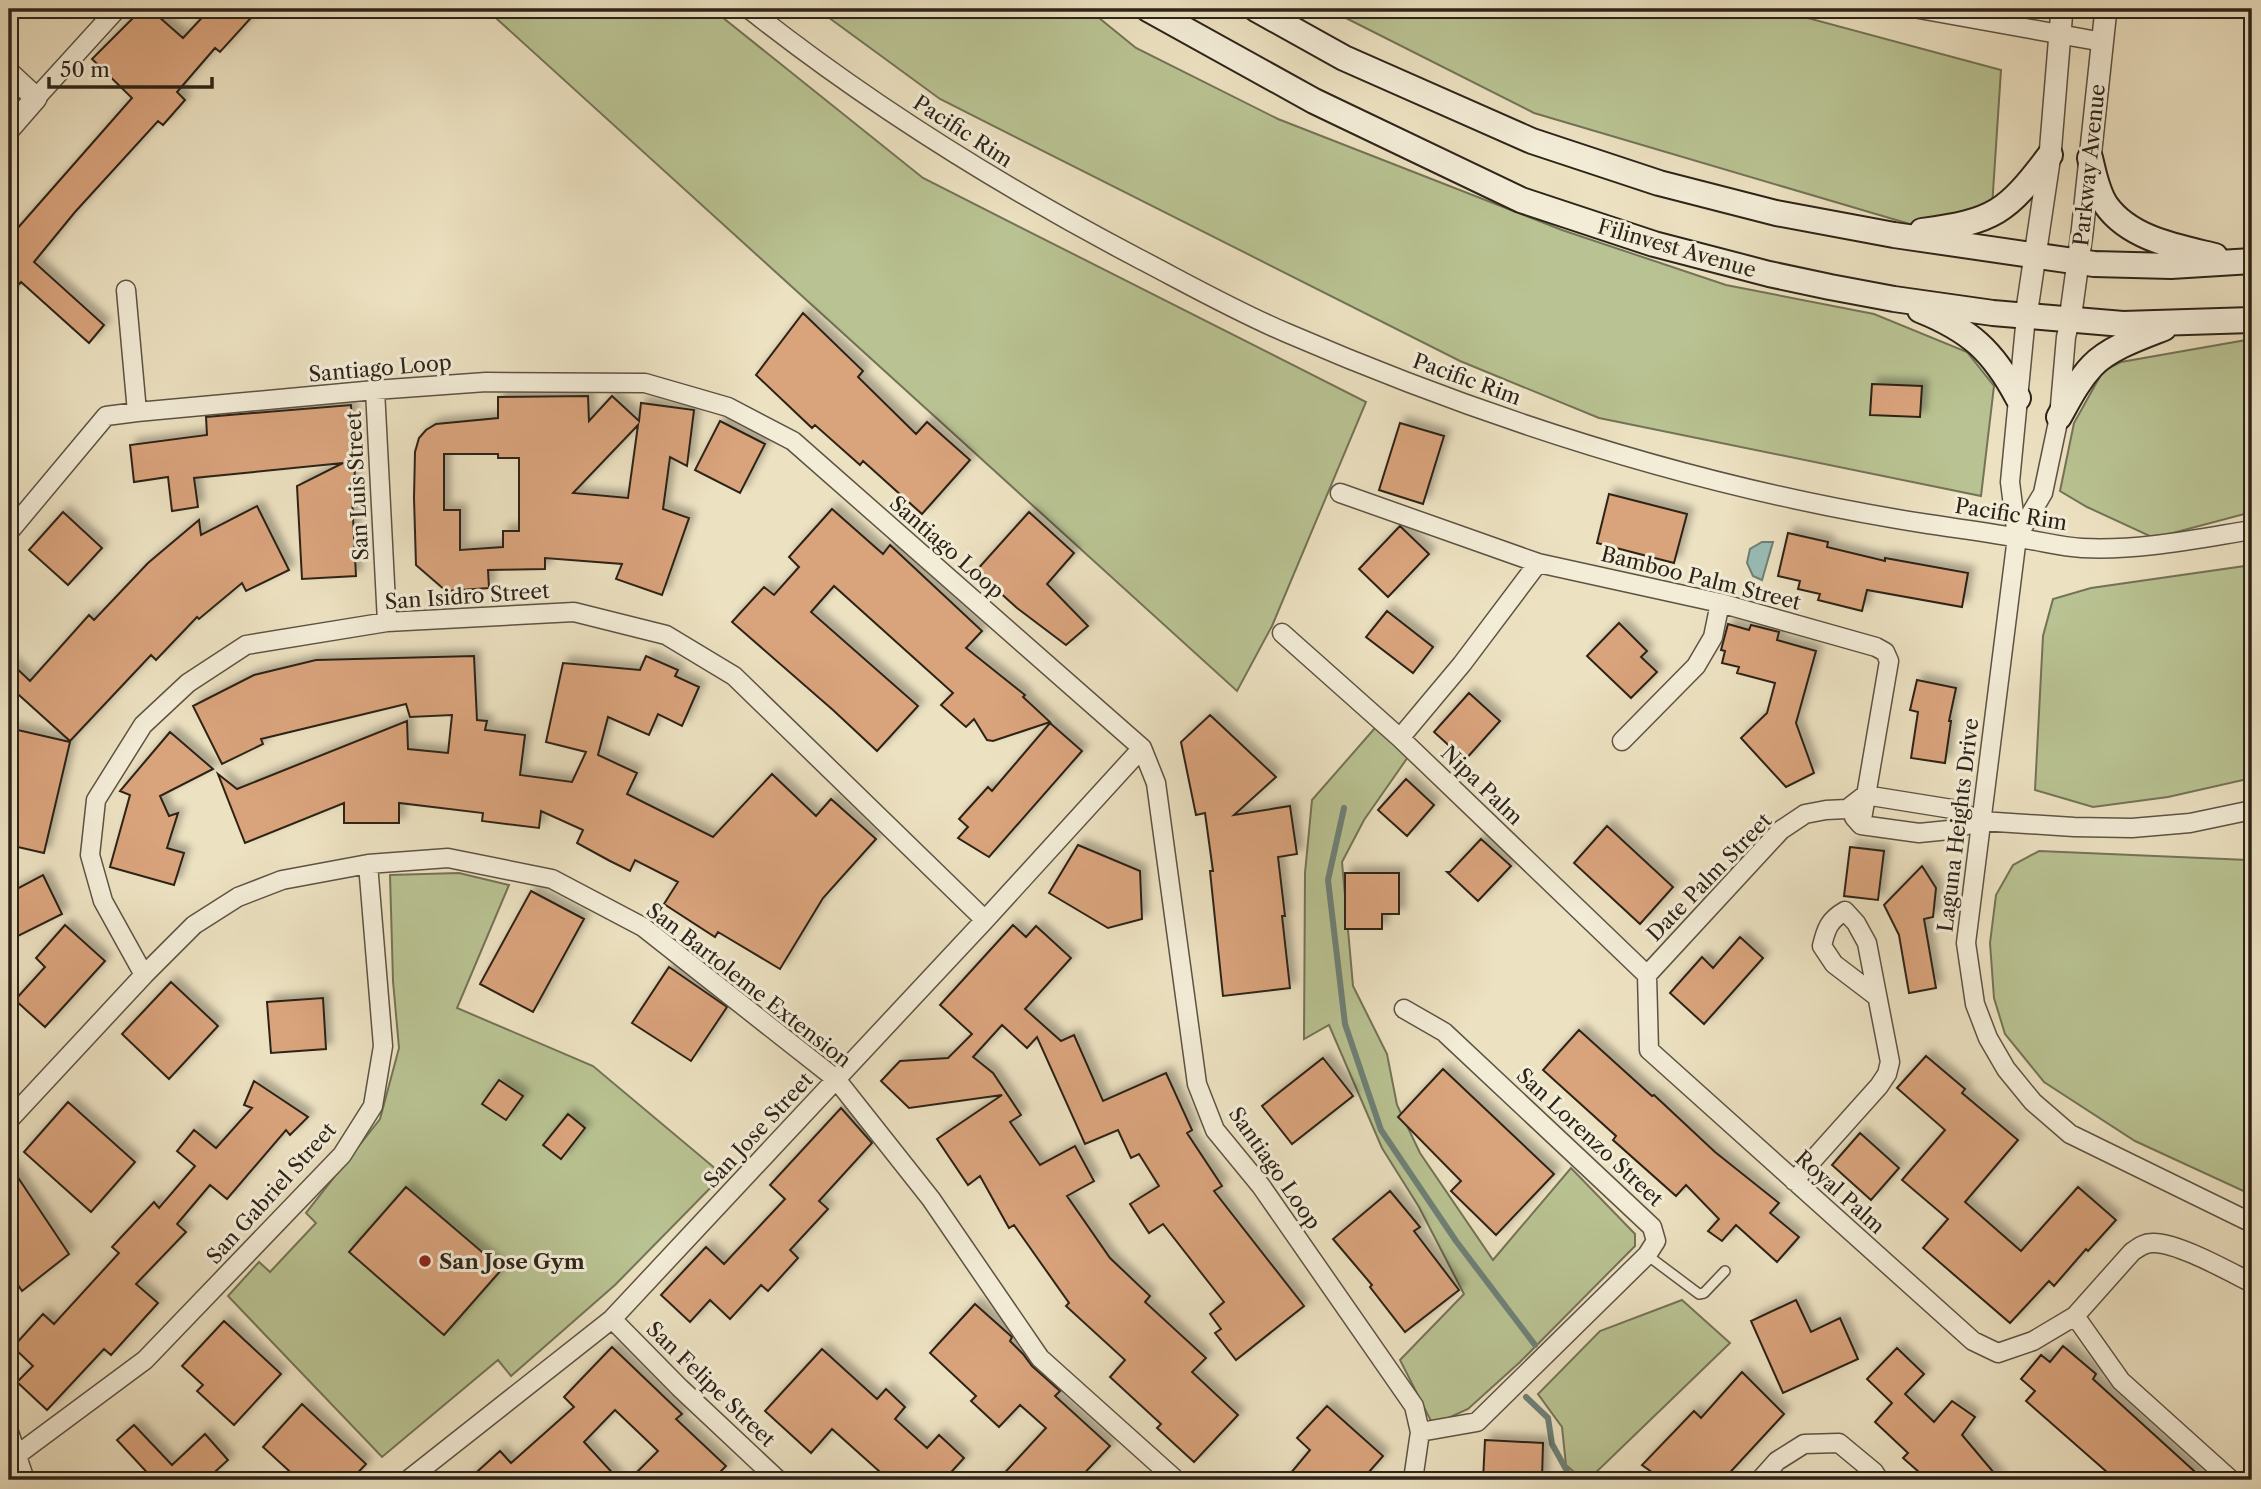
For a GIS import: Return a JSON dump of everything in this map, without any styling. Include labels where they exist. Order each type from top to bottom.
[{"type":"main road","name":"Filinvest Avenue","points":[[1148,9],[1314,101],[1521,200],[1654,244],[1756,271],[1894,299],[2026,316],[2123,324],[2252,320]]},
{"type":"main road","points":[[1256,9],[1344,58],[1532,141],[1659,183],[1776,213],[1894,235],[2078,262],[2171,266],[2246,262]]},
{"type":"main road","points":[[1894,235],[1957,226],[1979,221],[2001,211],[2017,197],[2050,155]]},
{"type":"main road","points":[[2090,158],[2097,186],[2106,204],[2125,223],[2157,240],[2246,262]]},
{"type":"main road","points":[[1894,299],[1942,319],[1981,345],[2001,367],[2018,398]]},
{"type":"main road","points":[[2059,417],[2080,381],[2100,359],[2144,336],[2178,323]]},
{"type":"street","points":[[9,129],[117,9]]},
{"type":"street","name":"Pacific Rim","points":[[749,9],[859,90],[993,179],[1092,234],[1284,332],[1457,401],[1653,465],[1845,510],[2080,548],[2160,545],[2252,530]]},
{"type":"street","points":[[1919,9],[2102,42]]},
{"type":"street","name":"Parkway Avenue","points":[[2026,316],[2050,155],[2062,9]]},
{"type":"street","name":"Parkway Avenue","points":[[2070,320],[2106,9]]},
{"type":"street","points":[[9,73],[36,98]]},
{"type":"street","points":[[126,290],[136,412]]},
{"type":"street","name":"Laguna Heights Drive","points":[[2026,316],[2010,482],[2017,537],[1966,943],[1975,1004],[1988,1038],[2006,1069],[2033,1102],[2070,1134],[2252,1223]]},
{"type":"street","name":"Laguna Heights Drive","points":[[2017,537],[2043,493],[2059,417],[2070,320]]},
{"type":"street","name":"Santiago Loop","points":[[9,532],[106,416],[136,412],[486,382],[645,383],[728,407],[793,441],[1142,748],[1156,783],[1197,1084],[1215,1130],[1261,1186],[1414,1406],[1420,1433]]},
{"type":"street","name":"San Luis Street","points":[[375,390],[387,622]]},
{"type":"street","name":"Bamboo Palm Street","points":[[1340,493],[1538,563],[1720,603],[1877,647],[1885,652],[1889,661],[1861,825]]},
{"type":"street","points":[[1400,738],[1462,664],[1538,563]]},
{"type":"street","points":[[1622,741],[1696,666],[1713,637],[1720,603]]},
{"type":"street","name":"San Isidro Street","points":[[144,975],[103,901],[90,855],[96,800],[143,725],[188,683],[246,645],[387,622],[574,612],[666,635],[734,676],[985,920]]},
{"type":"street","name":"Nipa Palm","points":[[1282,633],[1400,738],[1647,975]]},
{"type":"street","name":"San Jose Street","points":[[408,1480],[612,1319],[1142,748]]},
{"type":"street","points":[[1865,796],[1952,809],[1981,821],[2074,827],[2132,828],[2190,823],[2252,810]]},
{"type":"street","name":"Date Palm Street","points":[[1647,975],[1781,830],[1805,814],[1847,809],[1865,796]]},
{"type":"street","points":[[1847,809],[1861,825],[1919,833],[1949,830],[1981,821]]},
{"type":"street","name":"San Bartoleme Extension","points":[[9,1120],[194,925],[238,897],[282,880],[369,864],[448,858],[552,880],[643,928],[836,1079],[931,1199],[1040,1358],[1176,1480]]},
{"type":"street","name":"San Gabriel Street","points":[[13,1457],[145,1360],[342,1154],[373,1106],[383,1046],[369,864]]},
{"type":"street","name":"Royal Palm","points":[[1647,975],[1649,1050],[1973,1342],[1997,1353],[2033,1341],[2075,1316]]},
{"type":"street","points":[[1794,1181],[1880,1086],[1887,1074],[1890,1062],[1876,996]]},
{"type":"street","name":"San Lorenzo Street","points":[[1404,1009],[1444,1031],[1652,1227],[1656,1241],[1647,1255]]},
{"type":"street","points":[[2231,1480],[2121,1381],[2075,1316],[2132,1252],[2143,1244],[2156,1242],[2171,1246],[2252,1283]]},
{"type":"street","points":[[1413,1480],[1420,1433],[1477,1422],[1647,1255]]},
{"type":"street","name":"San Felipe Street","points":[[612,1319],[680,1388],[778,1480]]},
{"type":"street","points":[[9,1432],[13,1457],[25,1480]]},
{"type":"street","points":[[1760,1480],[1777,1461],[1804,1444],[1839,1443],[1880,1480]]},
{"type":"lane","points":[[1647,1255],[1699,1294],[1704,1293],[1725,1271]]},
{"type":"green space","points":[[486,9],[712,9],[923,178],[1366,402],[1272,626],[1237,691]]},
{"type":"green space","points":[[817,9],[1088,9],[1136,48],[1278,119],[1562,230],[1726,285],[1874,314],[1967,352],[1994,386],[1981,496],[1599,418],[1460,361],[940,99]]},
{"type":"green space","points":[[1328,9],[1774,9],[2001,70],[1992,207],[1913,225],[1534,113]]},
{"type":"green space","points":[[2252,339],[2252,512],[2154,538],[2087,507],[2060,491],[2074,423],[2103,371],[2121,362]]},
{"type":"green space","points":[[2252,565],[2252,778],[2168,797],[2093,807],[2035,790],[2043,636],[2053,599],[2091,588]]},
{"type":"green space","points":[[1375,728],[1408,757],[1364,820],[1342,862],[1353,986],[1387,1054],[1397,1105],[1420,1153],[1493,1260],[1571,1168],[1635,1234],[1635,1246],[1520,1362],[1468,1409],[1446,1419],[1431,1421],[1400,1360],[1464,1294],[1419,1207],[1382,1148],[1329,1025],[1304,1039],[1305,873],[1312,800]]},
{"type":"green space","points":[[2039,851],[2248,860],[2252,858],[2252,1195],[2135,1141],[2044,1082],[2005,1034],[1994,998],[1990,943],[1996,895],[2013,865]]},
{"type":"green space","points":[[459,873],[509,885],[457,1008],[593,1066],[723,1175],[615,1285],[511,1376],[498,1360],[382,1457],[228,1296],[259,1262],[270,1272],[316,1223],[306,1213],[380,1119],[399,1048],[393,981],[390,875]]},
{"type":"green space","points":[[1682,1300],[1730,1343],[1588,1480],[1583,1480],[1566,1465],[1562,1427],[1538,1394],[1600,1331]]},
{"type":"water","points":[[1762,542],[1773,542],[1762,580],[1753,576],[1747,563],[1750,549]]},
{"type":"building","points":[[142,9],[150,9],[183,38],[210,9],[259,9],[220,52],[215,48],[177,92],[185,100],[163,125],[158,121],[75,212],[34,262],[104,325],[89,343],[21,282],[9,295],[9,238],[132,98],[92,59]]},
{"type":"building","points":[[803,313],[863,371],[858,377],[916,434],[927,422],[970,460],[922,514],[863,461],[860,465],[815,425],[812,428],[756,375]]},
{"type":"building","points":[[1872,384],[1922,386],[1920,417],[1870,415]]},
{"type":"building","points":[[588,396],[589,421],[612,396],[639,421],[641,403],[694,410],[687,466],[670,457],[663,509],[689,518],[662,595],[616,579],[622,564],[545,558],[545,569],[488,570],[489,588],[446,591],[416,565],[415,452],[419,438],[436,424],[498,418],[498,397]],"holes":[[[638,425],[628,498],[573,493]],[[444,454],[498,454],[498,458],[519,458],[519,531],[503,531],[503,547],[460,550],[460,510],[444,510]]]},
{"type":"building","points":[[351,405],[355,478],[351,478],[356,576],[302,579],[297,486],[343,463],[194,478],[198,507],[172,511],[168,477],[134,482],[130,445],[207,435],[206,417]]},
{"type":"building","points":[[720,421],[765,444],[740,493],[695,470]]},
{"type":"building","points":[[1400,423],[1444,436],[1423,504],[1379,490]]},
{"type":"building","points":[[1609,494],[1687,514],[1674,563],[1597,543]]},
{"type":"building","points":[[257,506],[289,570],[246,591],[242,583],[199,619],[197,617],[156,660],[151,655],[70,741],[9,686],[9,661],[30,681],[89,615],[94,620],[148,563],[199,520],[201,535]]},
{"type":"building","points":[[832,509],[883,554],[890,545],[982,631],[966,648],[1025,695],[1023,697],[1050,722],[993,741],[987,740],[974,719],[966,727],[941,705],[953,693],[834,586],[811,612],[918,706],[877,751],[732,622],[764,587],[774,595],[799,567],[789,557]]},
{"type":"building","points":[[63,512],[102,548],[68,585],[29,550]]},
{"type":"building","points":[[1029,512],[1074,553],[1047,584],[1088,626],[1066,645],[1017,608],[976,571]]},
{"type":"building","points":[[1400,526],[1429,554],[1388,597],[1359,569]]},
{"type":"building","points":[[1788,533],[1828,542],[1827,547],[1885,561],[1885,558],[1968,573],[1962,607],[1867,590],[1862,611],[1818,600],[1820,594],[1798,589],[1800,581],[1778,576]]},
{"type":"building","points":[[1387,611],[1433,647],[1413,673],[1366,637]]},
{"type":"building","points":[[1619,623],[1647,651],[1641,657],[1657,672],[1631,698],[1587,656]]},
{"type":"building","points":[[1728,624],[1749,630],[1751,625],[1779,632],[1777,640],[1816,651],[1796,723],[1814,773],[1786,787],[1741,738],[1767,713],[1775,683],[1737,673],[1739,667],[1722,663],[1725,651],[1721,650]]},
{"type":"building","points":[[474,656],[477,720],[487,721],[485,730],[525,735],[520,775],[572,782],[586,752],[546,742],[563,663],[640,670],[646,656],[678,670],[675,676],[699,687],[682,726],[658,714],[649,735],[608,717],[598,755],[637,773],[627,794],[713,837],[772,774],[816,816],[831,799],[876,839],[823,898],[780,969],[718,932],[715,937],[664,904],[678,882],[635,860],[630,871],[610,861],[577,843],[583,830],[541,811],[539,828],[482,821],[483,813],[399,803],[399,823],[344,823],[344,803],[245,843],[218,774],[237,789],[407,721],[408,749],[448,753],[452,715],[410,717],[406,704],[261,739],[263,744],[222,764],[193,706],[254,675],[316,660]]},
{"type":"building","points":[[1917,680],[1956,688],[1949,721],[1945,763],[1911,758],[1918,712],[1910,710]]},
{"type":"building","points":[[1469,693],[1500,721],[1465,760],[1434,732]]},
{"type":"building","points":[[1210,715],[1276,777],[1234,815],[1290,806],[1297,854],[1278,857],[1290,988],[1223,996],[1210,871],[1213,871],[1205,813],[1196,815],[1181,742]]},
{"type":"building","points":[[1050,723],[1082,751],[989,857],[958,838],[968,827],[959,819],[988,787],[992,791]]},
{"type":"building","points":[[9,728],[70,742],[44,853],[9,845]]},
{"type":"building","points":[[170,732],[213,769],[160,796],[169,816],[178,813],[167,848],[184,853],[174,885],[110,867],[130,795],[120,791]]},
{"type":"building","points":[[1406,779],[1434,805],[1407,836],[1378,810]]},
{"type":"building","points":[[1607,826],[1673,887],[1640,924],[1574,863]]},
{"type":"building","points":[[1481,839],[1511,866],[1478,901],[1447,872]]},
{"type":"building","points":[[1078,845],[1140,871],[1142,919],[1108,928],[1049,893]]},
{"type":"building","points":[[1850,847],[1884,851],[1878,900],[1844,896]]},
{"type":"building","points":[[1922,866],[1936,888],[1933,917],[1924,919],[1936,988],[1909,993],[1899,935],[1884,905]]},
{"type":"building","points":[[1345,873],[1399,873],[1399,914],[1382,914],[1382,929],[1345,929]]},
{"type":"building","points":[[43,875],[62,914],[14,938],[9,927],[9,893]]},
{"type":"building","points":[[531,891],[584,919],[533,1012],[480,984]]},
{"type":"building","points":[[65,925],[105,961],[45,1027],[15,1000],[45,967],[36,958]]},
{"type":"building","points":[[1013,925],[1026,937],[1036,926],[1071,958],[1025,1009],[1061,1041],[1074,1035],[1103,1101],[1166,1073],[1192,1130],[1187,1133],[1222,1186],[1214,1191],[1304,1306],[1236,1360],[1215,1333],[1221,1329],[1210,1314],[1224,1302],[1163,1224],[1149,1233],[1130,1204],[1159,1186],[1139,1154],[1131,1158],[1118,1130],[1085,1144],[1037,1037],[1027,1048],[1002,1025],[973,1057],[993,1073],[1021,1115],[1010,1122],[1040,1165],[1075,1146],[1094,1181],[1067,1196],[1110,1258],[1150,1296],[1145,1302],[1206,1358],[1192,1372],[1238,1415],[1194,1462],[1157,1428],[1161,1424],[1110,1377],[1125,1360],[1066,1306],[1069,1303],[1014,1225],[1009,1228],[980,1176],[968,1185],[937,1139],[1002,1095],[909,1108],[881,1081],[900,1061],[948,1058],[972,1034],[940,1005]]},
{"type":"building","points":[[1740,937],[1763,958],[1704,1024],[1670,993],[1702,957],[1713,968]]},
{"type":"building","points":[[669,967],[727,1007],[691,1061],[632,1023]]},
{"type":"building","points":[[171,982],[218,1026],[169,1079],[122,1034]]},
{"type":"building","points":[[323,998],[326,1049],[271,1053],[267,1002]]},
{"type":"building","points":[[1579,1030],[1715,1152],[1779,1203],[1770,1213],[1799,1237],[1777,1262],[1736,1225],[1722,1241],[1708,1231],[1719,1219],[1686,1185],[1676,1196],[1613,1140],[1616,1136],[1543,1070]]},
{"type":"building","points":[[1926,1056],[1965,1089],[1962,1093],[2018,1140],[1965,1202],[2021,1251],[2078,1187],[2116,1220],[2054,1286],[2049,1281],[2010,1323],[1923,1248],[1948,1219],[1902,1180],[1945,1130],[1897,1088]]},
{"type":"building","points":[[1323,1058],[1353,1096],[1292,1144],[1262,1106]]},
{"type":"building","points":[[1443,1069],[1554,1174],[1496,1235],[1451,1191],[1461,1181],[1398,1117]]},
{"type":"building","points":[[499,1080],[523,1096],[506,1120],[482,1104]]},
{"type":"building","points":[[254,1081],[308,1117],[290,1135],[286,1130],[227,1199],[210,1185],[177,1224],[186,1232],[136,1284],[158,1303],[111,1355],[104,1349],[47,1410],[17,1382],[33,1366],[13,1347],[43,1314],[54,1324],[119,1253],[112,1247],[154,1202],[159,1208],[195,1166],[177,1151],[194,1130],[216,1148],[252,1108],[244,1105]]},
{"type":"building","points":[[68,1102],[135,1162],[91,1212],[24,1152]]},
{"type":"building","points":[[841,1108],[872,1143],[819,1201],[828,1209],[790,1250],[798,1258],[768,1291],[761,1285],[730,1319],[710,1300],[690,1322],[661,1295],[706,1247],[724,1264],[785,1199],[770,1185]]},
{"type":"building","points":[[568,1114],[585,1128],[561,1159],[543,1145]]},
{"type":"building","points":[[1860,1133],[1899,1168],[1871,1200],[1832,1165]]},
{"type":"building","points":[[9,1164],[69,1254],[22,1291],[9,1271]]},
{"type":"building","name":"San Jose Gym","points":[[406,1187],[502,1269],[444,1335],[349,1252]]},
{"type":"building","points":[[1390,1191],[1420,1227],[1414,1231],[1459,1290],[1405,1332],[1370,1287],[1372,1285],[1333,1239]]},
{"type":"building","points":[[1796,1300],[1811,1332],[1840,1318],[1858,1359],[1783,1393],[1751,1321]]},
{"type":"building","points":[[975,1304],[1012,1337],[1010,1341],[1032,1366],[1060,1391],[1055,1396],[1110,1446],[1078,1480],[998,1480],[1046,1428],[1020,1405],[999,1427],[971,1401],[976,1396],[930,1353]]},
{"type":"building","points":[[224,1321],[281,1374],[234,1425],[197,1391],[203,1385],[182,1366]]},
{"type":"building","points":[[2063,1346],[2096,1374],[2093,1379],[2204,1480],[2116,1480],[2026,1401],[2035,1391],[2021,1379],[2041,1355],[2050,1362]]},
{"type":"building","points":[[612,1347],[682,1414],[676,1419],[726,1466],[712,1480],[629,1480],[658,1451],[615,1410],[584,1442],[619,1480],[468,1480],[500,1451],[511,1463],[574,1407],[564,1397]]},
{"type":"building","points":[[1897,1348],[1924,1374],[1905,1394],[1934,1422],[1952,1401],[1975,1417],[1962,1435],[2000,1480],[1928,1480],[1903,1458],[1908,1453],[1875,1422],[1892,1403],[1867,1379]]},
{"type":"building","points":[[822,1349],[877,1399],[886,1389],[905,1407],[895,1419],[927,1448],[939,1435],[964,1458],[944,1480],[889,1480],[832,1429],[811,1453],[765,1411]]},
{"type":"building","points":[[1742,1372],[1784,1414],[1723,1480],[1663,1480],[1642,1465],[1694,1411],[1701,1418]]},
{"type":"building","points":[[302,1404],[366,1464],[351,1480],[299,1480],[263,1447]]},
{"type":"building","points":[[1327,1406],[1383,1456],[1362,1480],[1285,1480],[1310,1450],[1297,1438]]},
{"type":"building","points":[[134,1425],[172,1465],[205,1434],[228,1460],[206,1480],[154,1480],[117,1440]]},
{"type":"building","points":[[1485,1440],[1543,1443],[1542,1480],[1483,1480]]},
{"type":"waterway","points":[[1344,808],[1328,880],[1345,1024],[1381,1130],[1456,1241],[1535,1345]]},
{"type":"waterway","points":[[1526,1397],[1548,1418],[1552,1444],[1572,1480]]},
{"type":"place","name":"San Jose Gym","points":[[425,1261]]}]
